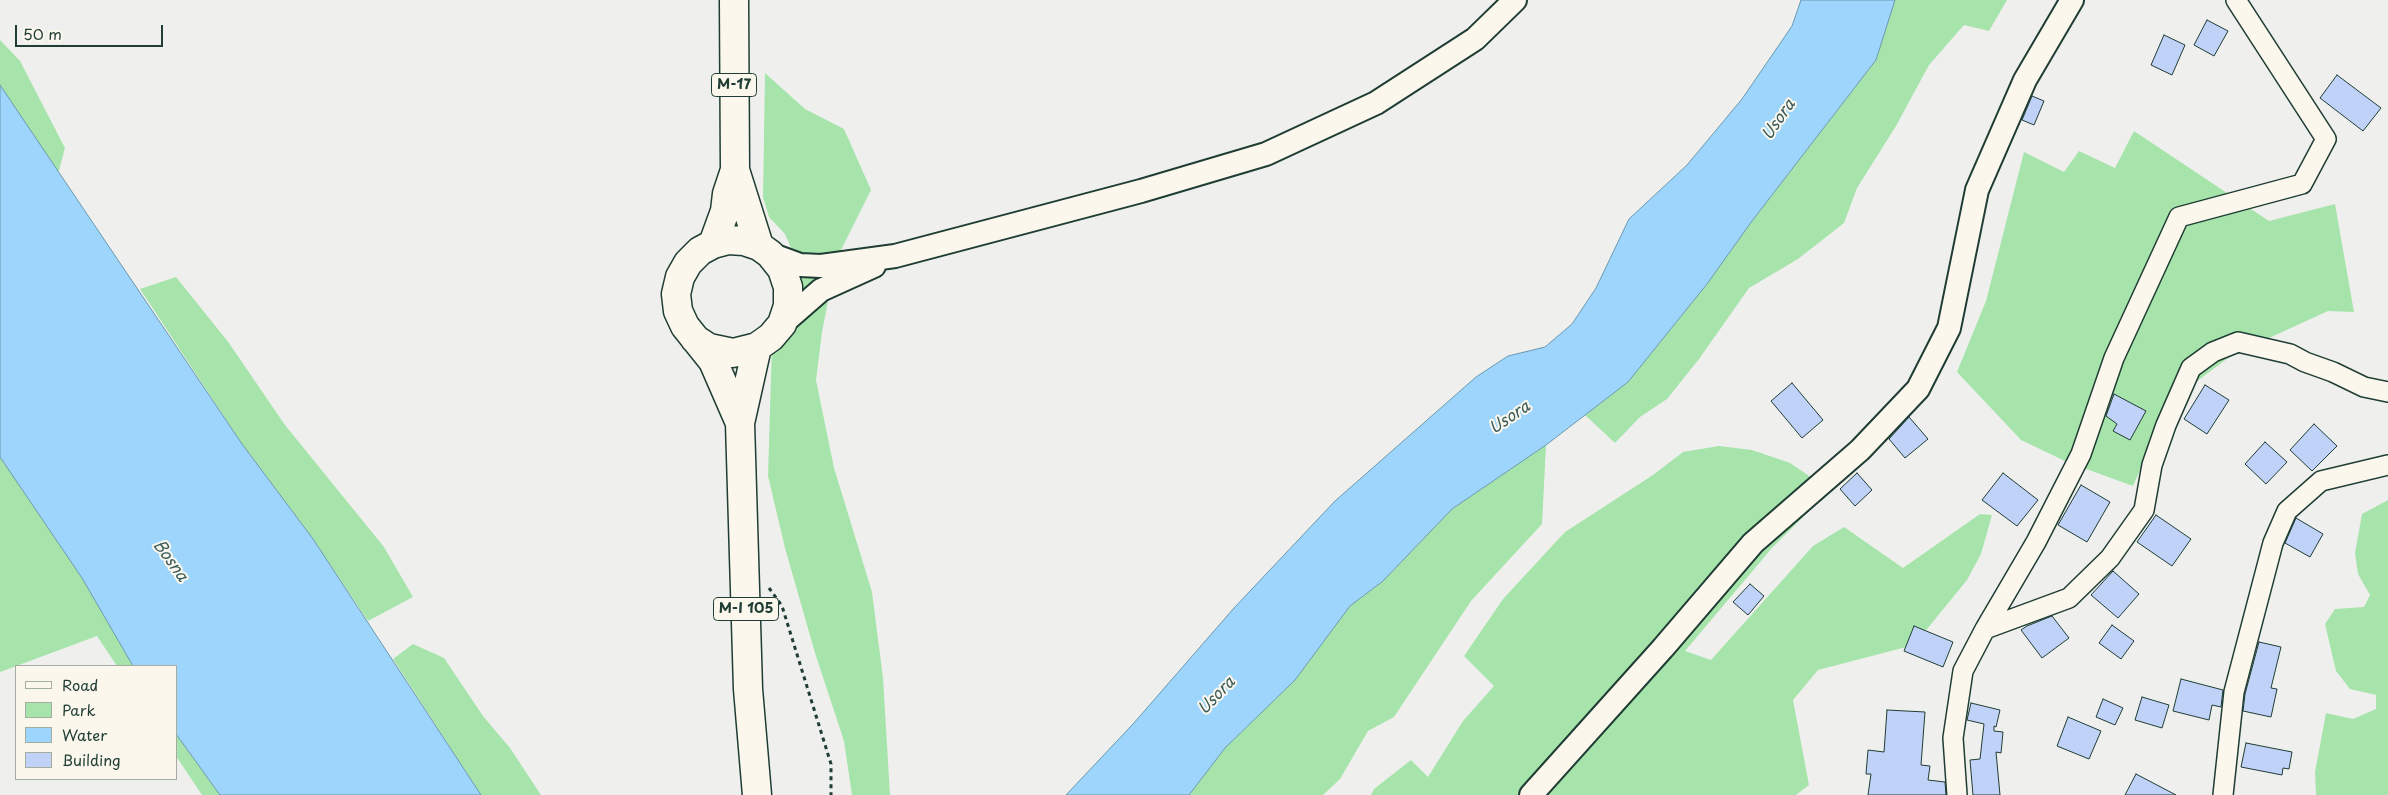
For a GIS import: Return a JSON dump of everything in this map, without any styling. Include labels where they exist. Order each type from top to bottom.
[{"type":"main road","name":"M-17","points":[[713,244],[725,211],[727,194],[734,170],[734,0]]},
{"type":"main road","name":"M-17","points":[[734,170],[764,250],[782,269],[788,287],[788,306],[782,324]]},
{"type":"main road","points":[[740,424],[713,361],[685,326],[678,311],[676,294],[680,277],[688,263],[700,251],[713,244],[728,240],[744,241],[764,250]]},
{"type":"main road","points":[[695,339],[709,348],[721,352],[734,353],[757,347],[771,337],[782,324]]},
{"type":"main road","points":[[740,424],[757,347]]},
{"type":"main road","name":"M-I 105","points":[[740,424],[748,688],[757,795]]},
{"type":"street","points":[[764,250],[800,265],[821,266],[895,256],[1141,191],[1266,154],[1376,104],[1475,39],[1515,0]]},
{"type":"street","points":[[1531,795],[1663,648],[1752,543],[1860,450],[1918,389],[1949,328],[1977,190],[2025,80],[2072,0]]},
{"type":"street","points":[[1957,795],[1953,738],[1963,671],[1985,629],[2036,542],[2081,454],[2114,358],[2179,217],[2302,184],[2326,139],[2236,0]]},
{"type":"street","points":[[782,324],[821,290],[895,256]]},
{"type":"street","points":[[1985,629],[2068,598],[2110,558],[2144,510],[2152,465],[2166,425],[2191,368],[2213,352],[2238,342],[2281,352],[2334,372],[2364,387],[2388,392]]},
{"type":"street","points":[[2223,795],[2234,692],[2273,543],[2287,511],[2321,481],[2388,465]]},
{"type":"path","points":[[766,585],[782,606],[830,764],[831,795]]},
{"type":"green space","points":[[1895,0],[2007,0],[1989,31],[1964,25],[1929,65],[1896,126],[1857,188],[1844,223],[1798,259],[1749,288],[1699,359],[1667,399],[1640,417],[1615,443],[1585,415],[1628,382],[1707,284],[1752,221],[1876,60]]},
{"type":"green space","points":[[0,40],[20,61],[65,148],[58,174],[0,85]]},
{"type":"green space","points":[[765,73],[805,109],[844,129],[871,190],[836,260],[822,332],[816,380],[834,468],[872,592],[883,678],[890,795],[852,795],[844,741],[815,653],[785,548],[768,476],[772,344],[797,262],[785,234],[769,217],[763,197]]},
{"type":"green space","points":[[2134,131],[2269,221],[2335,204],[2354,312],[2328,311],[2232,355],[2192,385],[2165,413],[2133,486],[2067,462],[2021,440],[1957,372],[1986,301],[2024,152],[2064,172],[2079,151],[2115,168]]},
{"type":"green space","points":[[176,277],[229,343],[285,425],[384,547],[413,597],[368,621],[313,539],[242,444],[140,289]]},
{"type":"green space","points":[[1546,445],[1542,524],[1471,601],[1394,717],[1368,731],[1340,779],[1323,795],[1189,795],[1225,748],[1295,680],[1350,606],[1383,581],[1452,509]]},
{"type":"green space","points":[[1719,446],[1752,450],[1790,463],[1830,490],[1772,548],[1685,651],[1711,660],[1813,546],[1844,527],[1903,568],[1980,514],[1992,515],[1981,554],[1967,580],[1914,645],[1818,670],[1793,700],[1809,785],[1796,795],[1371,795],[1374,789],[1411,760],[1428,777],[1463,721],[1494,686],[1464,656],[1503,599],[1565,532],[1653,475],[1683,452]]},
{"type":"green space","points":[[0,457],[82,578],[132,665],[116,665],[97,636],[0,672]]},
{"type":"green space","points":[[2388,500],[2388,795],[2316,795],[2315,772],[2326,713],[2353,719],[2376,709],[2376,695],[2350,689],[2336,671],[2325,624],[2335,609],[2364,607],[2370,595],[2358,574],[2355,553],[2362,514]]},
{"type":"green space","points":[[413,644],[444,658],[483,716],[510,748],[541,795],[481,795],[393,659]]},
{"type":"green space","points":[[178,737],[220,795],[202,795],[178,759]]},
{"type":"water","name":"Usora","points":[[1801,0],[1895,0],[1876,60],[1752,221],[1707,284],[1628,382],[1546,445],[1452,509],[1383,581],[1350,606],[1295,680],[1225,748],[1189,795],[1066,795],[1133,724],[1234,608],[1335,501],[1476,377],[1508,356],[1545,347],[1572,324],[1596,288],[1629,219],[1687,165],[1742,99],[1792,26]]},
{"type":"water","name":"Bosna","points":[[0,85],[242,444],[313,539],[481,795],[220,795],[178,737],[178,665],[132,665],[82,578],[0,457]]},
{"type":"building","points":[[2207,20],[2228,31],[2214,56],[2194,45]]},
{"type":"building","points":[[2164,35],[2185,45],[2172,75],[2151,65]]},
{"type":"building","points":[[2337,75],[2381,108],[2363,131],[2320,98]]},
{"type":"building","points":[[2032,96],[2044,101],[2034,125],[2022,120]]},
{"type":"building","points":[[1792,383],[1823,420],[1802,438],[1771,401]]},
{"type":"building","points":[[2205,385],[2229,400],[2207,434],[2184,419]]},
{"type":"building","points":[[2114,394],[2146,411],[2130,440],[2113,431],[2117,424],[2106,416]]},
{"type":"building","points":[[1909,417],[1928,439],[1905,458],[1889,439]]},
{"type":"building","points":[[2314,424],[2337,446],[2312,471],[2290,450]]},
{"type":"building","points":[[2265,442],[2287,462],[2266,484],[2245,464]]},
{"type":"building","points":[[1857,473],[1872,490],[1855,506],[1840,489]]},
{"type":"building","points":[[2003,473],[2038,500],[2017,526],[1982,500]]},
{"type":"building","points":[[2081,485],[2110,502],[2087,542],[2058,525]]},
{"type":"building","points":[[2156,515],[2191,539],[2172,566],[2137,542]]},
{"type":"building","points":[[2296,518],[2323,534],[2310,557],[2285,543]]},
{"type":"building","points":[[2113,571],[2139,594],[2118,618],[2091,595]]},
{"type":"building","points":[[1750,584],[1764,596],[1748,615],[1733,602]]},
{"type":"building","points":[[2052,616],[2069,638],[2042,658],[2021,630]]},
{"type":"building","points":[[2112,625],[2134,641],[2121,659],[2099,643]]},
{"type":"building","points":[[1914,626],[1953,642],[1943,667],[1904,651]]},
{"type":"building","points":[[2259,642],[2281,647],[2271,688],[2277,689],[2271,717],[2243,711],[2245,694]]},
{"type":"building","points":[[2181,679],[2223,690],[2221,707],[2212,705],[2209,720],[2173,711]]},
{"type":"building","points":[[2142,697],[2169,705],[2162,728],[2135,720]]},
{"type":"building","points":[[2103,699],[2123,708],[2115,725],[2096,717]]},
{"type":"building","points":[[1971,703],[2000,710],[1994,731],[2003,732],[2001,753],[1996,752],[2000,795],[1973,795],[1970,760],[1980,759],[1984,724],[1967,720]]},
{"type":"building","points":[[1887,710],[1925,712],[1921,765],[1930,766],[1928,780],[1945,782],[1946,795],[1868,795],[1871,774],[1866,774],[1868,750],[1884,752]]},
{"type":"building","points":[[2068,717],[2101,731],[2089,759],[2057,746]]},
{"type":"building","points":[[2246,743],[2292,752],[2289,769],[2283,768],[2282,775],[2241,767]]},
{"type":"building","points":[[2136,774],[2176,795],[2125,795]]}]
